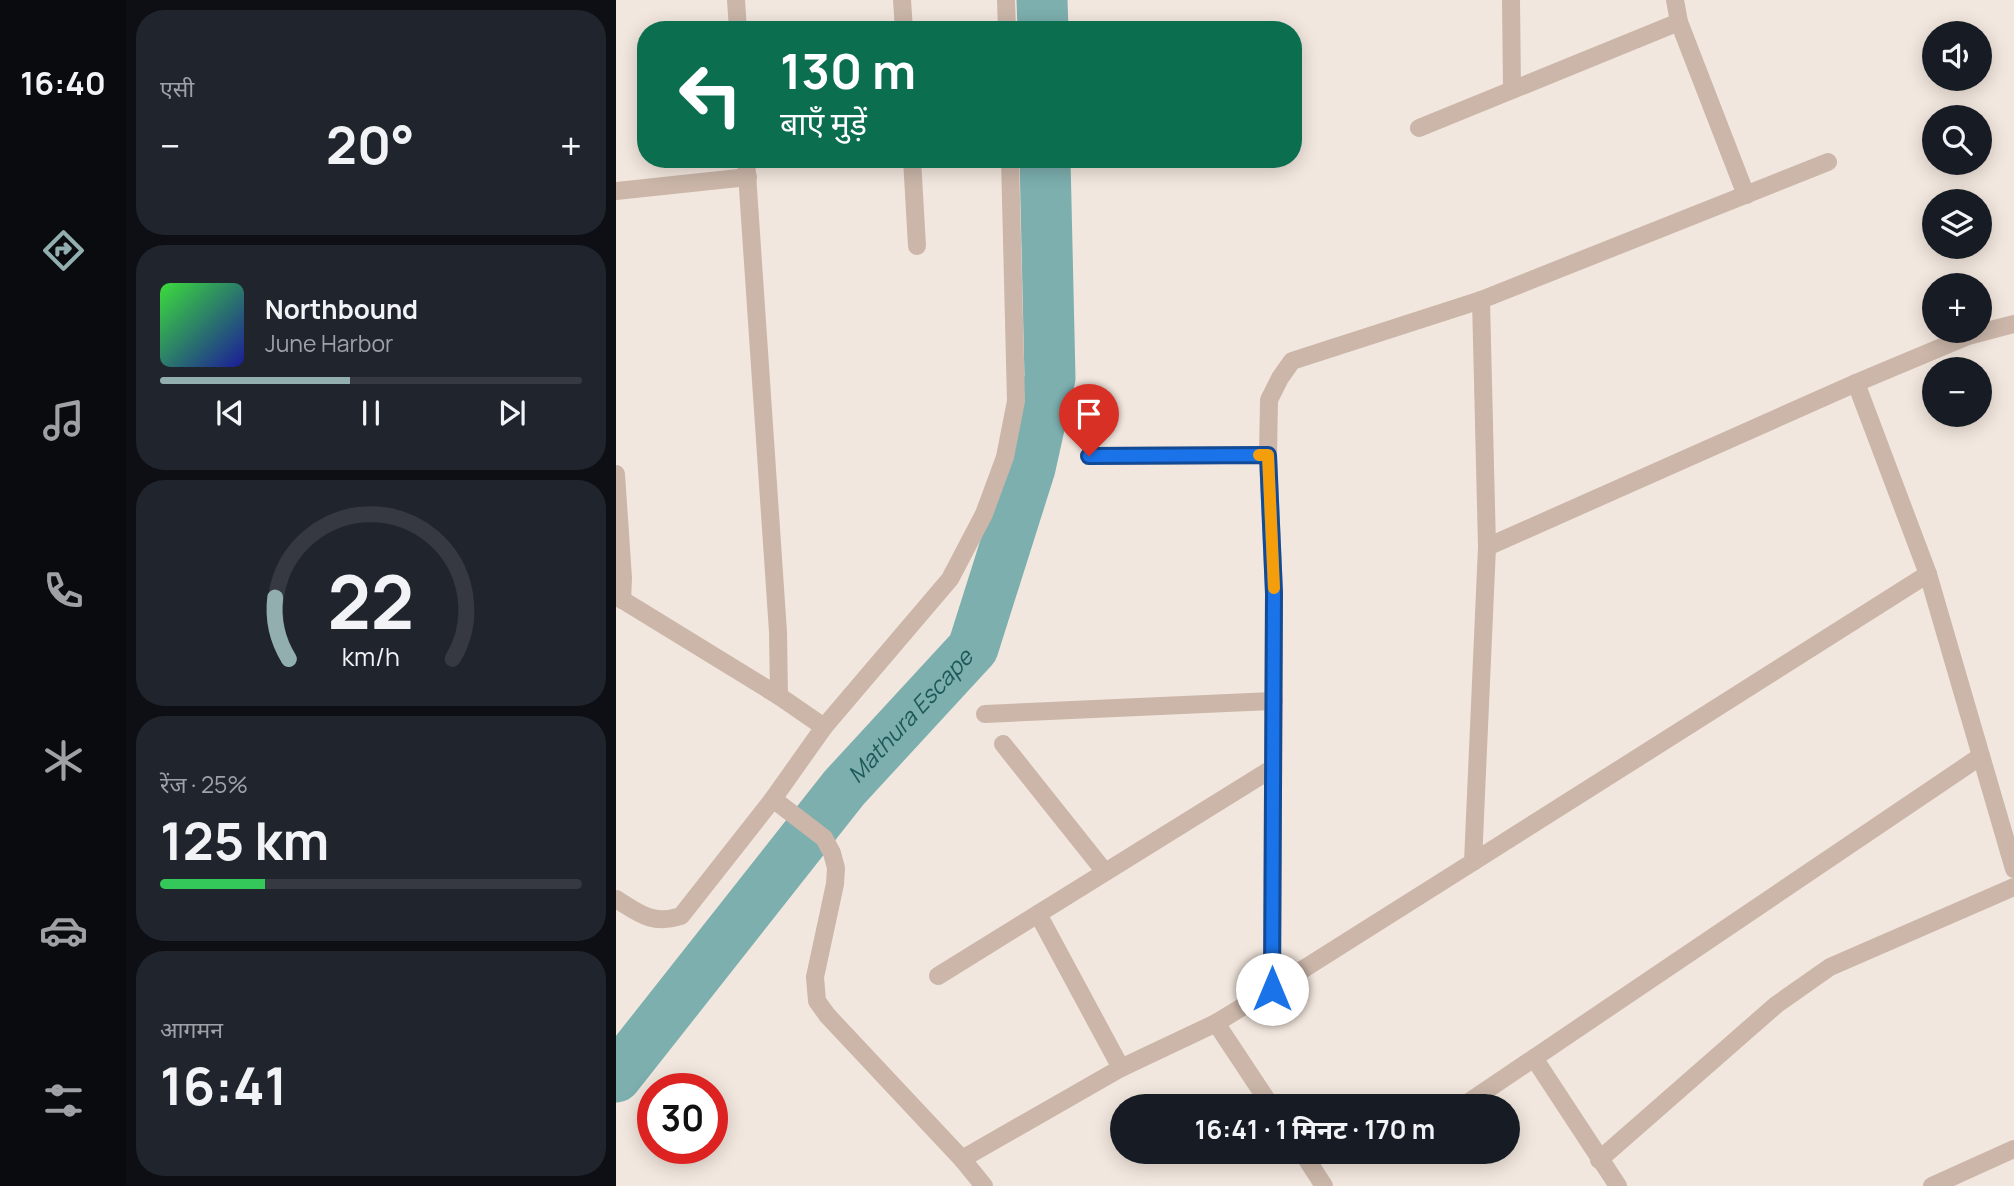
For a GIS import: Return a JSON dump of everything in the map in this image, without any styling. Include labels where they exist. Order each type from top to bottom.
[{"type":"street","points":[[736,0],[737,21]]},
{"type":"street","points":[[902,0],[903,21]]},
{"type":"street","points":[[1006,0],[1007,21]]},
{"type":"street","points":[[1511,0],[1513,90]]},
{"type":"street","points":[[1675,0],[1679,22],[1746,195]]},
{"type":"street","points":[[1419,128],[1679,22]]},
{"type":"street","points":[[1272,989],[1274,593],[1268,455],[1269,400],[1280,378],[1292,361],[1481,299],[1828,162]]},
{"type":"street","points":[[616,191],[747,168],[778,632],[779,696]]},
{"type":"street","points":[[913,168],[917,246]]},
{"type":"street","points":[[616,899],[645,918],[666,921],[681,916],[773,799],[824,727],[950,579],[984,514],[1004,457],[1016,401],[1010,168]]},
{"type":"street","points":[[1473,862],[1488,547],[1481,299]]},
{"type":"street","points":[[1488,547],[1856,383],[1968,336],[2014,324]]},
{"type":"street","points":[[1856,383],[1928,574],[2014,869]]},
{"type":"street","points":[[1089,456],[1268,455]]},
{"type":"street","points":[[616,474],[623,578],[619,598],[779,696],[824,727]]},
{"type":"street","points":[[962,1159],[1121,1068],[1216,1023],[1928,574]]},
{"type":"street","points":[[985,713],[1274,701]]},
{"type":"street","points":[[1003,744],[1105,872]]},
{"type":"street","points":[[1481,1094],[1981,756]]},
{"type":"street","points":[[938,975],[1273,768]]},
{"type":"street","points":[[773,799],[824,838],[836,867],[816,977],[817,1001],[984,1186]]},
{"type":"street","points":[[1599,1160],[1776,1005],[1830,967],[2014,887]]},
{"type":"street","points":[[1038,914],[1121,1068]]},
{"type":"street","points":[[1216,1023],[1263,1094]]},
{"type":"street","points":[[1534,1058],[1618,1186]]},
{"type":"street","points":[[1932,1186],[2014,1150]]},
{"type":"street","points":[[1309,1164],[1324,1186]]},
{"type":"waterway","name":"Mathura Escape","points":[[1042,0],[1043,21]]},
{"type":"waterway","name":"Mathura Escape","points":[[616,1077],[844,788],[973,648],[1030,468],[1050,378],[1045,168]]},
{"type":"slow traffic","points":[[1259,455],[1268,455],[1274,588]]},
{"type":"route","points":[[1089,456],[1268,455],[1274,593],[1272,989]]}]
